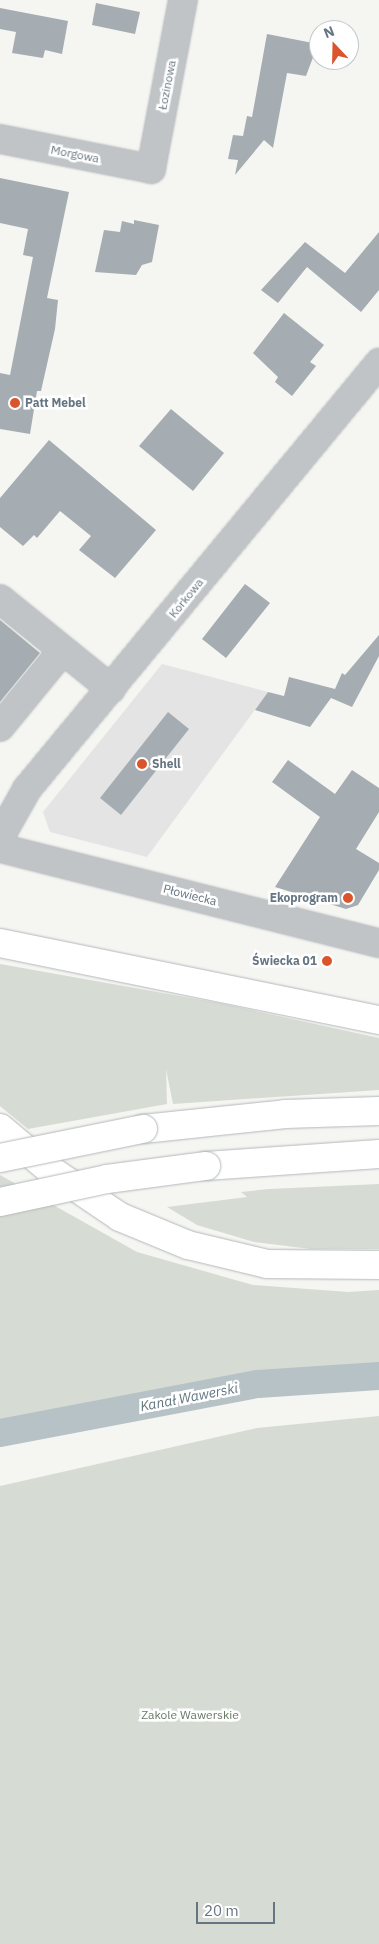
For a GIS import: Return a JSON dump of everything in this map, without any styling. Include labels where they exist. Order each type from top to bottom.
[{"type":"main road","points":[[0,943],[379,1020]]},
{"type":"main road","points":[[0,1158],[144,1129],[285,1114],[379,1111]]},
{"type":"main road","points":[[0,1128],[49,1169],[120,1217],[179,1241],[267,1264],[379,1265]]},
{"type":"main road","points":[[0,1202],[106,1179],[206,1166],[379,1154]]},
{"type":"street","name":"Łozinowa","points":[[151,169],[183,0]]},
{"type":"street","name":"Morgowa","points":[[0,139],[151,169]]},
{"type":"street","name":"Korkowa","points":[[0,837],[27,788],[111,689],[379,363]]},
{"type":"street","points":[[0,599],[111,689]]},
{"type":"street","points":[[0,727],[63,650]]},
{"type":"street","name":"Płowiecka","points":[[0,848],[379,943]]},
{"type":"shaded area","points":[[162,664],[268,692],[147,857],[50,832],[43,812]]},
{"type":"green space","points":[[0,964],[219,1003],[379,1038],[379,1090],[173,1104],[166,1069],[167,1104],[28,1129],[0,1106]]},
{"type":"green space","points":[[0,1175],[137,1252],[253,1285],[348,1292],[379,1290],[379,1372],[315,1371],[0,1420]]},
{"type":"green space","points":[[379,1184],[379,1249],[311,1249],[254,1242],[197,1225],[167,1207],[247,1197],[241,1192]]},
{"type":"green space","name":"Zakole Wawerskie","points":[[379,1416],[379,1944],[0,1944],[0,1486],[257,1428]]},
{"type":"building","points":[[96,3],[140,12],[135,34],[92,25]]},
{"type":"building","points":[[0,8],[68,21],[62,54],[45,50],[43,58],[12,53],[16,32],[0,29]]},
{"type":"building","points":[[267,34],[309,42],[309,68],[306,76],[287,73],[273,148],[264,140],[235,175],[238,160],[228,159],[233,135],[243,136],[247,116],[252,117]]},
{"type":"building","points":[[0,178],[69,192],[47,298],[58,300],[55,329],[41,391],[37,391],[30,434],[0,429],[0,373],[10,375],[33,257],[23,255],[28,229],[0,223]]},
{"type":"building","points":[[134,220],[159,225],[152,262],[142,265],[136,275],[95,272],[104,230],[120,232],[122,221],[134,224]]},
{"type":"building","points":[[379,232],[379,290],[361,312],[307,267],[278,303],[261,290],[305,242],[345,273]]},
{"type":"building","points":[[284,313],[324,345],[310,362],[316,366],[292,396],[275,382],[278,377],[253,353]]},
{"type":"building","points":[[171,409],[224,453],[193,491],[139,446]]},
{"type":"building","points":[[49,440],[156,530],[115,578],[79,550],[91,536],[60,511],[37,538],[34,535],[23,546],[0,527],[0,498]]},
{"type":"building","points":[[245,584],[270,603],[226,658],[202,639]]},
{"type":"building","points":[[0,620],[40,653],[0,702]]},
{"type":"building","points":[[379,635],[379,656],[352,707],[331,698],[310,727],[255,710],[268,692],[284,696],[289,677],[335,689],[342,673],[345,675]]},
{"type":"building","points":[[168,712],[189,729],[121,815],[100,798]]},
{"type":"building","points":[[288,760],[335,794],[352,770],[379,788],[379,812],[356,849],[379,863],[379,870],[358,905],[346,909],[275,887],[320,817],[272,782]]},
{"type":"waterway","name":"Kanał Wawerski","points":[[0,1433],[258,1384],[379,1376]]},
{"type":"place","name":"Patt Mebel","points":[[15,403]]},
{"type":"place","name":"Shell","points":[[142,764]]},
{"type":"place","name":"Ekoprogram","points":[[348,898]]},
{"type":"place","name":"Świecka 01","points":[[327,961]]}]
